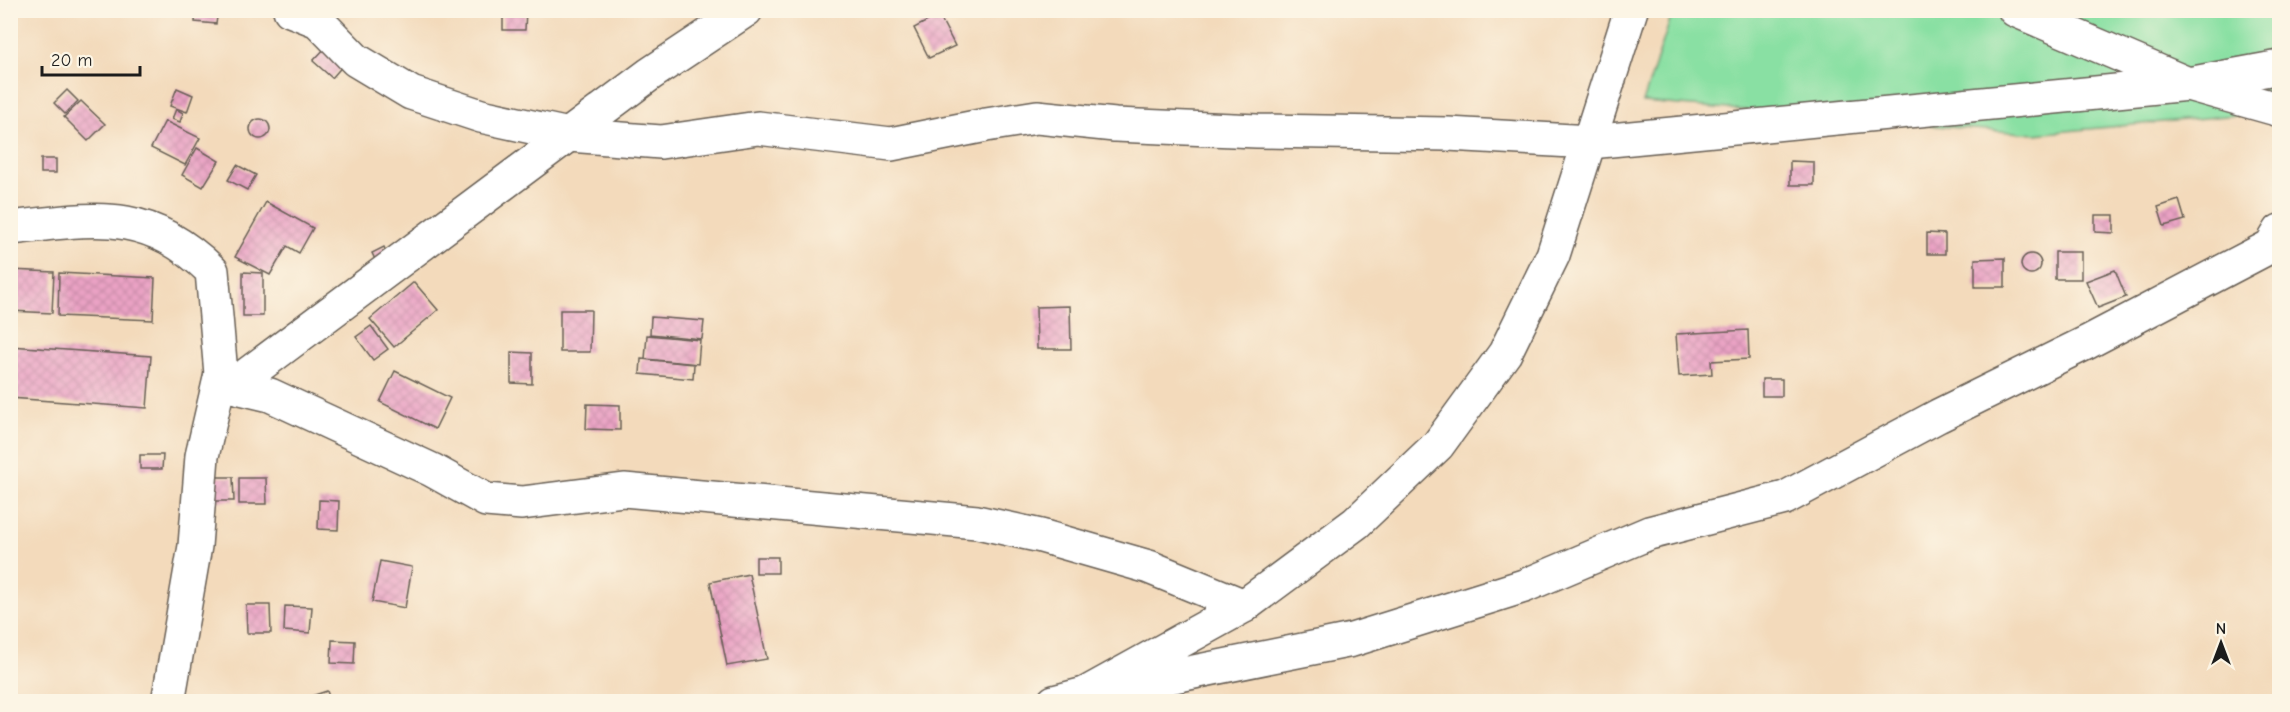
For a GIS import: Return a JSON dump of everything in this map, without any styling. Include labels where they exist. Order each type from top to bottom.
[{"type":"street","points":[[290,10],[318,21],[356,60],[411,93],[481,116],[569,135],[660,142],[758,128],[891,144],[1037,117],[1127,126],[1448,134],[1590,142],[2188,84],[2280,67]]},
{"type":"street","points":[[226,380],[569,135],[650,74],[746,10]]},
{"type":"street","points":[[1070,698],[1244,606],[1356,523],[1438,445],[1505,353],[1553,255],[1631,10]]},
{"type":"street","points":[[2015,10],[2188,84],[2280,110]]},
{"type":"street","points":[[10,228],[102,220],[141,225],[163,234],[197,256],[212,271],[226,380],[202,456],[195,546],[168,702]]},
{"type":"street","points":[[1070,698],[1352,640],[1524,586],[1649,533],[1785,498],[1938,416],[2088,342],[2271,246],[2280,231]]},
{"type":"street","points":[[226,380],[270,394],[432,470],[486,500],[522,503],[624,490],[977,522],[1041,536],[1149,567],[1244,606]]},
{"type":"green space","points":[[1673,11],[2279,11],[2279,111],[2035,134],[1643,102]]},
{"type":"building","points":[[196,10],[218,10],[216,24],[195,22]]},
{"type":"building","points":[[503,10],[526,10],[525,30],[503,30]]},
{"type":"building","points":[[939,15],[955,46],[929,58],[914,28]]},
{"type":"building","points":[[327,46],[345,63],[332,78],[313,61]]},
{"type":"building","points":[[177,88],[193,95],[187,112],[170,106]]},
{"type":"building","points":[[67,90],[78,101],[65,114],[54,103]]},
{"type":"building","points":[[81,101],[105,124],[88,141],[64,117]]},
{"type":"building","points":[[176,109],[183,113],[180,122],[172,119]]},
{"type":"building","points":[[256,119],[264,119],[270,125],[270,133],[264,139],[256,139],[250,133],[250,125]]},
{"type":"building","points":[[165,121],[200,138],[185,165],[151,148]]},
{"type":"building","points":[[197,148],[219,161],[203,187],[182,175]]},
{"type":"building","points":[[41,159],[56,159],[56,173],[41,173]]},
{"type":"building","points":[[1790,161],[1814,162],[1814,185],[1790,185]]},
{"type":"building","points":[[237,165],[256,175],[247,190],[228,180]]},
{"type":"building","points":[[2179,200],[2185,220],[2164,226],[2158,207]]},
{"type":"building","points":[[266,202],[313,228],[299,253],[287,246],[270,275],[235,257]]},
{"type":"building","points":[[2095,215],[2114,215],[2114,233],[2095,232]]},
{"type":"building","points":[[1927,233],[1945,234],[1945,254],[1927,254]]},
{"type":"building","points":[[384,247],[391,262],[379,268],[372,253]]},
{"type":"building","points":[[2055,252],[2081,252],[2081,279],[2055,279]]},
{"type":"building","points":[[2031,254],[2038,257],[2041,264],[2038,271],[2031,274],[2024,271],[2021,264],[2024,257]]},
{"type":"building","points":[[2005,258],[2005,287],[1975,287],[1975,259]]},
{"type":"building","points":[[10,270],[54,272],[52,313],[10,311]]},
{"type":"building","points":[[2115,270],[2126,297],[2098,308],[2086,281]]},
{"type":"building","points":[[243,272],[263,273],[263,316],[243,316]]},
{"type":"building","points":[[59,273],[155,278],[153,320],[58,316]]},
{"type":"building","points":[[414,282],[438,310],[394,347],[370,319]]},
{"type":"building","points":[[1070,306],[1071,349],[1037,349],[1036,307]]},
{"type":"building","points":[[560,310],[591,310],[590,352],[560,352]]},
{"type":"building","points":[[651,317],[704,321],[702,339],[650,334]]},
{"type":"building","points":[[371,326],[388,349],[373,360],[356,337]]},
{"type":"building","points":[[1748,330],[1749,359],[1711,361],[1712,374],[1679,376],[1676,334]]},
{"type":"building","points":[[647,335],[700,340],[698,364],[645,359]]},
{"type":"building","points":[[10,346],[151,356],[147,408],[10,398]]},
{"type":"building","points":[[511,352],[532,353],[532,384],[511,383]]},
{"type":"building","points":[[641,359],[694,364],[693,379],[640,374]]},
{"type":"building","points":[[395,371],[450,398],[435,429],[380,402]]},
{"type":"building","points":[[1762,379],[1782,379],[1782,396],[1762,396]]},
{"type":"building","points":[[587,404],[620,405],[620,430],[586,429]]},
{"type":"building","points":[[140,455],[163,455],[162,469],[140,469]]},
{"type":"building","points":[[210,477],[233,477],[234,501],[210,501]]},
{"type":"building","points":[[239,478],[266,478],[267,504],[239,504]]},
{"type":"building","points":[[319,500],[339,501],[338,530],[318,529]]},
{"type":"building","points":[[756,557],[778,557],[778,573],[756,573]]},
{"type":"building","points":[[380,561],[412,567],[405,608],[372,602]]},
{"type":"building","points":[[749,574],[767,659],[727,666],[710,582]]},
{"type":"building","points":[[246,605],[270,605],[271,633],[247,633]]},
{"type":"building","points":[[285,606],[312,607],[310,633],[284,631]]},
{"type":"building","points":[[332,640],[355,641],[354,664],[331,663]]},
{"type":"building","points":[[327,691],[331,702],[296,701]]}]
